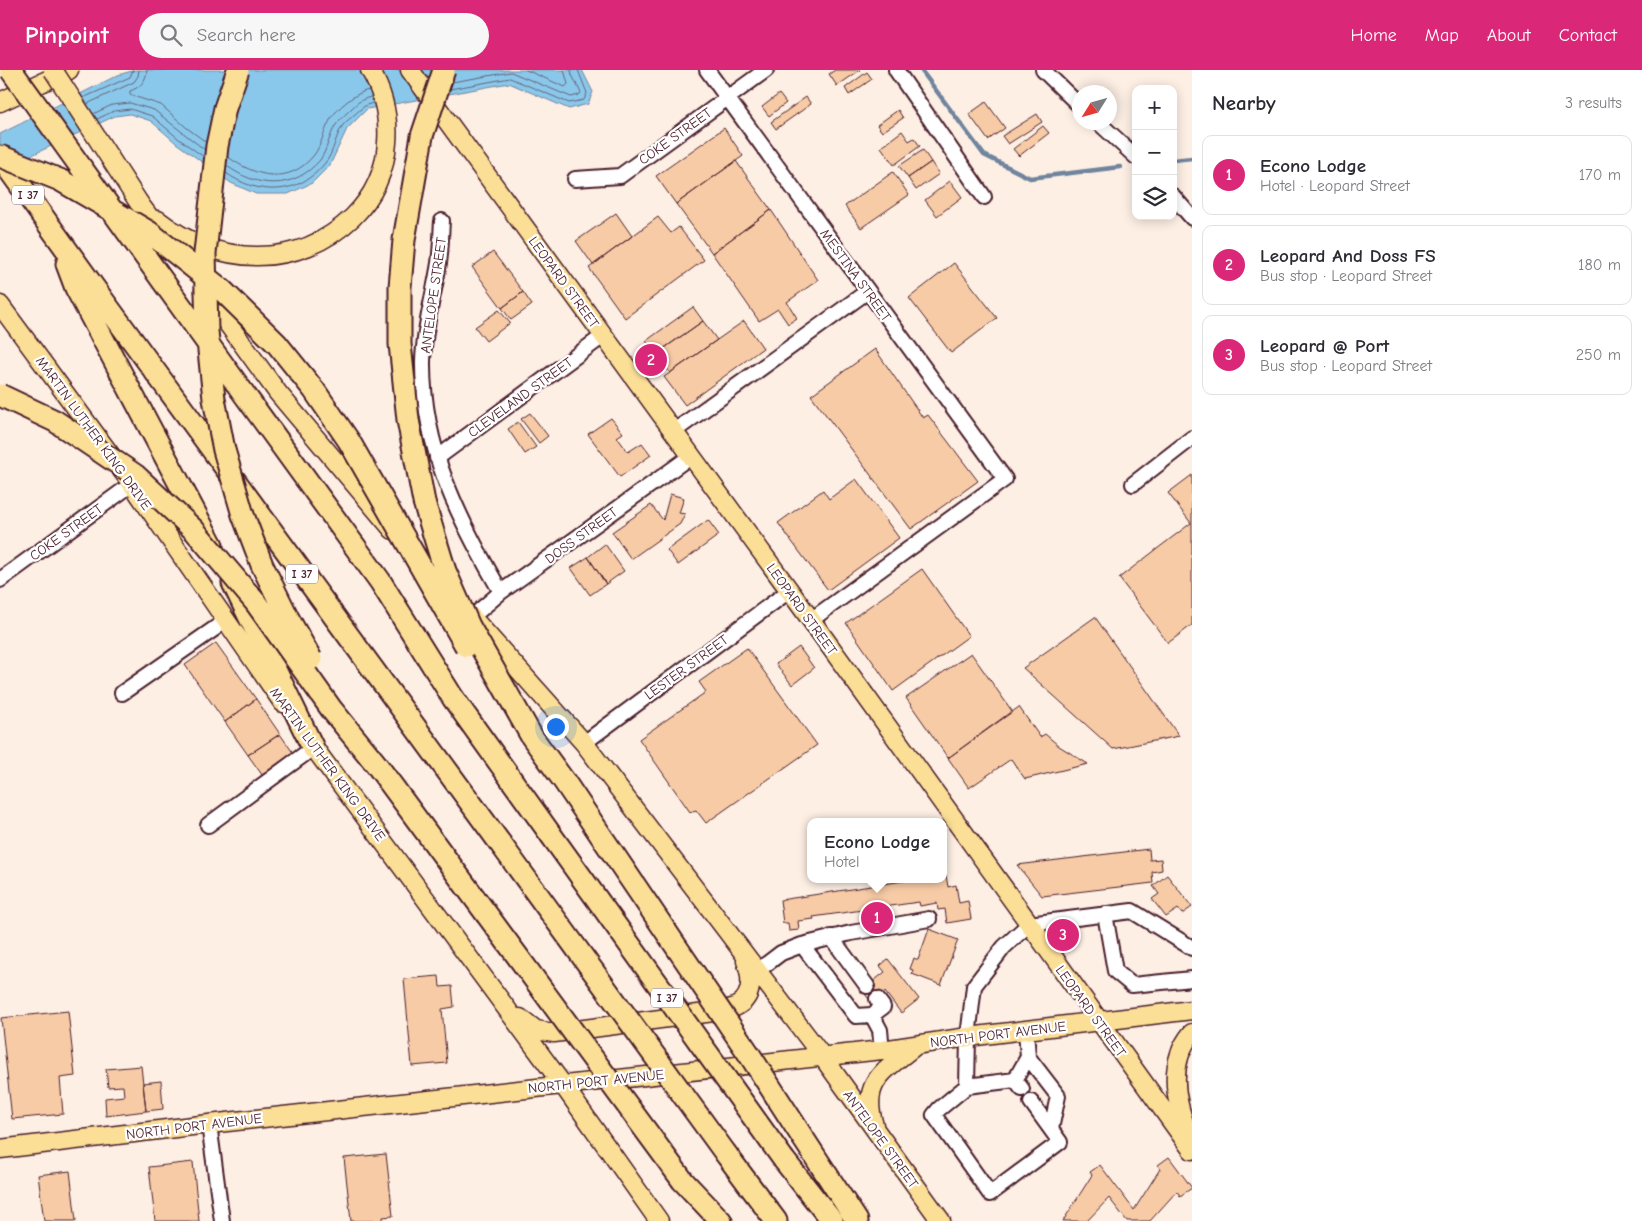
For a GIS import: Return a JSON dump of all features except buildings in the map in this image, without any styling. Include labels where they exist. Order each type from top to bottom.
[{"type":"highway","name":"I 37","points":[[11,70],[380,581],[453,698],[784,1160],[832,1221]]},
{"type":"highway","points":[[238,70],[225,108],[217,146],[206,253],[207,330],[214,399],[227,459],[243,515],[262,565],[289,620],[376,764]]},
{"type":"highway","points":[[444,70],[422,136],[404,240],[400,287],[400,344],[408,420],[424,502],[445,571],[469,626],[532,737]]},
{"type":"highway","name":"I 37","points":[[0,156],[105,304],[776,1221]]},
{"type":"highway","points":[[0,156],[60,180],[149,232],[222,290],[277,344],[314,390],[350,441],[457,631],[490,685],[564,780],[749,1054],[856,1221]]},
{"type":"highway","points":[[55,233],[76,288],[248,610],[313,748]]},
{"type":"highway","points":[[0,395],[55,421],[134,476],[194,530],[256,603],[332,710],[376,764],[711,1221]]},
{"type":"highway","points":[[683,1181],[721,1221]]},
{"type":"main road","points":[[53,70],[139,203],[170,229],[204,246],[222,251],[260,256],[303,249],[322,241],[339,230],[364,206],[372,193],[386,156],[388,132],[386,110],[377,81],[370,70]]},
{"type":"main road","points":[[0,102],[69,70]]},
{"type":"main road","name":"LEOPARD STREET","points":[[410,70],[811,620],[1192,1150]]},
{"type":"main road","name":"ANTELOPE STREET","points":[[139,203],[278,393],[344,474],[584,743],[756,972],[822,1056],[941,1221]]},
{"type":"main road","name":"MARTIN LUTHER KING DRIVE","points":[[0,304],[132,484],[313,748],[563,1085],[659,1221]]},
{"type":"main road","points":[[501,1001],[536,1030],[554,1033],[721,1011],[737,1006],[746,997],[752,983],[751,974],[744,955]]},
{"type":"main road","name":"NORTH PORT AVENUE","points":[[0,1149],[209,1124],[882,1050],[968,1037],[1192,1010]]},
{"type":"main road","points":[[1192,1033],[1183,1044],[1178,1057],[1176,1077],[1179,1106],[1192,1142]]},
{"type":"main road","points":[[877,1133],[870,1111],[870,1096],[878,1076],[916,1046]]},
{"type":"street","name":"MESTINA STREET","points":[[707,70],[1005,479],[811,620]]},
{"type":"street","name":"COKE STREET","points":[[575,179],[620,176],[766,70]]},
{"type":"street","points":[[896,70],[984,197]]},
{"type":"street","points":[[1043,70],[1072,98]]},
{"type":"street","points":[[1107,130],[1132,153]]},
{"type":"street","points":[[1182,202],[1192,218]]},
{"type":"street","name":"ANTELOPE STREET","points":[[442,221],[439,261],[426,329],[423,360],[430,430],[436,458],[455,503],[474,545],[501,592]]},
{"type":"street","points":[[673,432],[868,291]]},
{"type":"street","name":"CLEVELAND STREET","points":[[436,458],[603,336]]},
{"type":"street","points":[[1133,484],[1192,438]]},
{"type":"street","name":"DOSS STREET","points":[[472,617],[501,592],[691,456]]},
{"type":"street","name":"COKE STREET","points":[[0,580],[132,484]]},
{"type":"street","name":"LESTER STREET","points":[[584,743],[789,591]]},
{"type":"street","points":[[122,693],[227,620]]},
{"type":"street","points":[[208,825],[313,748]]},
{"type":"street","points":[[968,1086],[968,1037],[974,986],[1004,947],[1029,924],[1132,911],[1192,948]]},
{"type":"street","points":[[1105,914],[1115,971],[1132,985],[1192,979]]},
{"type":"street","points":[[756,972],[781,953],[802,945],[832,937],[929,919]]},
{"type":"street","points":[[832,937],[867,986]]},
{"type":"street","points":[[802,945],[856,1016],[872,1015],[883,1007],[877,999]]},
{"type":"street","points":[[872,1015],[880,1030],[882,1050]]},
{"type":"street","points":[[1026,1030],[1028,1056],[1019,1085],[968,1086],[934,1116],[990,1194],[1060,1142],[1031,1102]]},
{"type":"street","points":[[1028,1056],[1058,1096],[1051,1129]]},
{"type":"street","points":[[209,1124],[222,1221]]},
{"type":"water","points":[[135,70],[582,70],[593,92],[588,104],[569,109],[509,83],[367,109],[347,129],[330,165],[312,183],[288,194],[256,194],[231,183],[176,143],[151,121],[130,114],[115,116],[0,170],[0,134],[118,75]]},
{"type":"waterway","points":[[921,70],[984,155],[1030,178],[1120,167]]},
{"type":"waterway","points":[[1177,160],[1192,158]]},
{"type":"place","name":"Leopard And Doss FS","points":[[651,360]]},
{"type":"place","name":"Econo Lodge","points":[[877,918]]},
{"type":"place","name":"Leopard @ Port","points":[[1063,935]]}]
